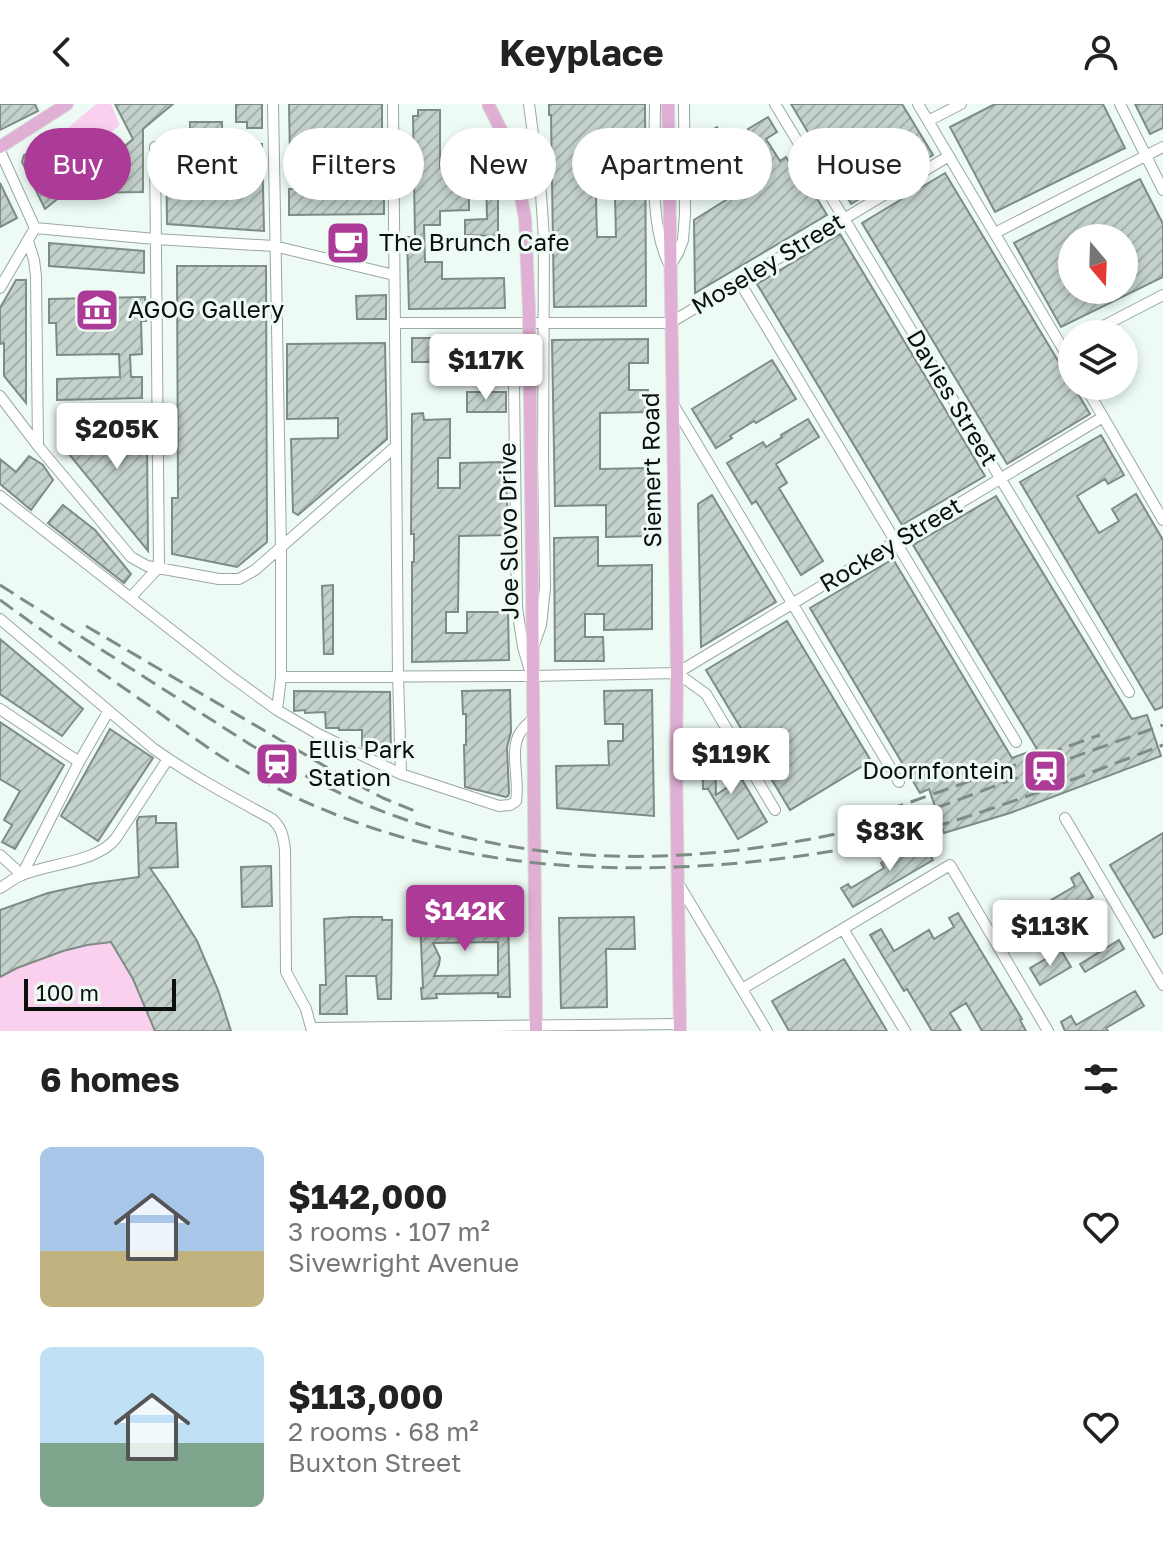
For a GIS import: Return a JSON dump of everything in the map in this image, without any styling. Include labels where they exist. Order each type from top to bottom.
[{"type":"main road","points":[[0,149],[49,109],[67,104]]},
{"type":"main road","name":"Joe Slovo Drive","points":[[488,104],[509,146],[525,218],[529,297],[536,1028]]},
{"type":"main road","name":"Siemert Road","points":[[668,104],[677,673]]},
{"type":"main road","points":[[677,673],[680,1027]]},
{"type":"street","points":[[273,104],[281,548],[281,677],[277,710]]},
{"type":"street","points":[[393,104],[401,774]]},
{"type":"street","points":[[529,104],[542,209],[545,273],[542,339],[545,588],[541,625],[532,651]]},
{"type":"street","name":"Siemert Road","points":[[655,104],[657,226],[670,266]]},
{"type":"street","name":"Siemert Road","points":[[670,266],[683,240],[684,104]]},
{"type":"street","name":"Davies Street","points":[[775,104],[1129,692]]},
{"type":"street","points":[[918,104],[1058,331]]},
{"type":"street","points":[[928,121],[961,104]]},
{"type":"street","points":[[1120,104],[1163,190]]},
{"type":"street","points":[[995,233],[1163,147]]},
{"type":"street","points":[[0,149],[35,228]]},
{"type":"street","name":"Moseley Street","points":[[670,323],[949,156]]},
{"type":"street","points":[[131,597],[159,567],[155,200]]},
{"type":"street","points":[[35,228],[274,246],[394,275]]},
{"type":"street","points":[[0,288],[35,228]]},
{"type":"street","points":[[28,241],[36,276],[38,446]]},
{"type":"street","points":[[739,281],[1016,742]]},
{"type":"street","points":[[1115,320],[1163,295]]},
{"type":"street","points":[[396,323],[670,323]]},
{"type":"street","points":[[532,676],[523,647],[517,608],[514,387],[519,373],[542,339]]},
{"type":"street","points":[[0,396],[131,557],[142,564],[219,579],[239,579],[255,570],[396,446]]},
{"type":"street","points":[[1093,400],[1163,520]]},
{"type":"street","points":[[673,404],[899,782]]},
{"type":"street","name":"Rockey Street","points":[[677,673],[1103,417]]},
{"type":"street","points":[[0,496],[277,710],[318,734],[401,774],[499,806],[510,805],[516,801],[518,792],[516,742],[519,733],[534,718]]},
{"type":"street","points":[[0,619],[168,759],[272,819],[282,830],[285,849],[286,972],[306,1009],[312,1030],[680,1027]]},
{"type":"street","points":[[0,625],[92,703],[106,710]]},
{"type":"street","points":[[281,677],[677,673],[706,694],[775,810]]},
{"type":"street","points":[[0,709],[79,762]]},
{"type":"street","points":[[22,875],[106,710]]},
{"type":"street","points":[[0,888],[22,875],[92,855],[108,847],[168,759]]},
{"type":"street","points":[[1065,818],[1163,985]]},
{"type":"street","points":[[0,855],[22,875]]},
{"type":"street","points":[[742,989],[950,865],[1048,1031]]},
{"type":"street","points":[[678,883],[767,1031]]},
{"type":"street","points":[[843,929],[905,1031]]},
{"type":"shaded area","points":[[96,104],[111,104],[120,125],[116,128],[68,128]]},
{"type":"shaded area","points":[[155,876],[200,950],[231,1031],[0,1031],[0,910],[76,887]]},
{"type":"building","points":[[0,104],[35,104],[38,111],[0,130]]},
{"type":"building","points":[[115,104],[173,104],[143,129],[143,192],[131,192],[133,139],[131,128],[127,128]]},
{"type":"building","points":[[236,104],[262,104],[262,128],[247,128],[247,122],[236,122]]},
{"type":"building","points":[[289,104],[382,104],[382,128],[289,128]]},
{"type":"building","points":[[549,104],[645,104],[645,128],[572,128],[572,200],[596,200],[597,237],[616,237],[615,200],[645,200],[646,306],[554,307],[552,200],[556,200],[556,128],[551,128]]},
{"type":"building","points":[[791,104],[902,104],[917,128],[805,128]]},
{"type":"building","points":[[995,104],[1103,104],[1125,148],[995,212],[950,127]]},
{"type":"building","points":[[1135,104],[1163,104],[1163,128],[1150,134]]},
{"type":"building","points":[[418,110],[440,110],[440,200],[469,200],[469,210],[440,211],[440,225],[424,225],[425,262],[442,262],[442,279],[504,278],[505,308],[409,309],[407,237],[415,237],[414,200],[424,200],[424,128],[413,128],[413,116],[418,116]]},
{"type":"building","points":[[768,117],[777,132],[772,135],[772,128],[750,128]]},
{"type":"building","points":[[190,122],[222,122],[222,128],[190,128]]},
{"type":"building","points":[[772,148],[780,161],[786,157],[788,160],[788,200],[818,200],[827,215],[695,293],[694,220],[726,200],[772,200]]},
{"type":"building","points":[[945,173],[1058,361],[1058,400],[1082,400],[1090,414],[1007,464],[862,223],[900,200],[930,200],[930,182]]},
{"type":"building","points":[[1140,179],[1163,224],[1163,277],[1138,289],[1138,224],[1058,224],[1058,304],[1108,304],[1075,320],[1058,322],[1014,243]]},
{"type":"building","points":[[0,183],[17,218],[0,227]]},
{"type":"building","points":[[41,200],[56,200],[45,209]]},
{"type":"building","points":[[167,200],[263,200],[264,231],[167,224]]},
{"type":"building","points":[[289,200],[384,200],[384,214],[289,215]]},
{"type":"building","points":[[487,200],[498,200],[498,236],[465,235],[465,220],[487,219]]},
{"type":"building","points":[[840,234],[985,476],[902,525],[757,284]]},
{"type":"building","points":[[49,243],[144,251],[144,273],[49,266]]},
{"type":"building","points":[[177,266],[266,266],[267,542],[237,567],[172,554],[172,498],[178,498]]},
{"type":"building","points":[[16,280],[26,280],[26,403],[4,376],[4,343],[0,344],[0,308]]},
{"type":"building","points":[[386,295],[386,319],[357,319],[356,296]]},
{"type":"building","points":[[145,297],[146,321],[141,321],[142,354],[130,355],[131,377],[142,377],[142,398],[57,400],[57,379],[120,377],[119,354],[57,355],[56,323],[49,323],[49,299]]},
{"type":"building","points":[[412,338],[460,338],[460,357],[433,357],[433,362],[412,362]]},
{"type":"building","points":[[648,339],[648,363],[629,363],[629,390],[648,390],[648,412],[600,413],[600,469],[648,468],[649,536],[606,537],[606,505],[555,506],[552,340]]},
{"type":"building","points":[[385,343],[387,439],[298,515],[293,512],[291,439],[338,438],[338,418],[287,419],[287,344]]},
{"type":"building","points":[[772,360],[796,399],[756,423],[754,421],[716,448],[692,409]]},
{"type":"building","points":[[467,392],[506,392],[506,412],[467,412]]},
{"type":"building","points":[[423,413],[424,420],[450,419],[450,458],[438,458],[438,488],[460,488],[460,463],[506,462],[508,535],[459,536],[458,612],[446,612],[446,633],[467,633],[467,612],[508,612],[509,660],[412,662],[412,414]]},
{"type":"building","points":[[808,419],[819,437],[776,464],[787,483],[779,488],[823,561],[801,575],[756,501],[752,504],[727,463],[763,442],[766,447]]},
{"type":"building","points":[[85,423],[137,423],[137,442],[147,442],[148,551],[60,443],[85,443]]},
{"type":"building","points":[[1101,435],[1124,475],[1108,484],[1105,479],[1077,496],[1099,533],[1119,521],[1112,509],[1136,494],[1163,540],[1163,707],[1155,710],[1020,482]]},
{"type":"building","points":[[29,456],[43,465],[53,480],[31,510],[0,484],[0,459],[16,472]]},
{"type":"building","points":[[712,495],[776,602],[701,647],[698,504]]},
{"type":"building","points":[[996,496],[1132,719],[1147,715],[1161,756],[1010,813],[944,833],[929,789],[920,793],[810,608],[893,559],[1012,758],[1037,749],[913,545]]},
{"type":"building","points":[[63,505],[95,530],[131,574],[124,583],[48,523]]},
{"type":"building","points":[[598,537],[598,566],[652,565],[652,629],[604,630],[604,614],[585,614],[585,637],[603,637],[604,661],[555,661],[554,538]]},
{"type":"building","points":[[333,585],[333,654],[324,654],[322,586]]},
{"type":"building","points":[[787,621],[871,761],[790,810],[706,670]]},
{"type":"building","points":[[0,639],[83,709],[62,736],[0,694]]},
{"type":"building","points":[[510,690],[511,732],[507,747],[509,793],[506,797],[465,787],[466,714],[463,714],[462,691]]},
{"type":"building","points":[[652,690],[654,816],[557,808],[556,766],[609,765],[608,741],[623,741],[623,724],[605,724],[604,691]]},
{"type":"building","points":[[294,691],[390,692],[391,760],[362,746],[362,730],[326,728],[325,712],[294,711]]},
{"type":"building","points":[[0,722],[64,765],[15,849],[2,842],[12,825],[4,820],[20,791],[0,779]]},
{"type":"building","points":[[110,729],[153,758],[98,841],[61,816]]},
{"type":"building","points":[[702,738],[715,738],[716,795],[741,778],[767,822],[738,839],[708,789],[703,789]]},
{"type":"building","points":[[156,816],[156,823],[176,823],[178,867],[150,868],[197,941],[231,1031],[155,1031],[133,979],[111,942],[63,951],[0,977],[0,910],[48,893],[139,877],[137,821],[139,817]]},
{"type":"building","points":[[1163,833],[1163,933],[1154,938],[1110,865]]},
{"type":"building","points":[[920,839],[933,860],[853,907],[841,888],[848,884],[851,888],[884,868],[881,863]]},
{"type":"building","points":[[271,866],[272,906],[242,907],[241,867]]},
{"type":"building","points":[[1079,873],[1093,897],[1034,930],[1037,934],[1016,947],[1004,928],[1025,915],[1027,918],[1075,886],[1071,878]]},
{"type":"building","points":[[499,909],[499,922],[508,922],[510,997],[498,997],[498,993],[436,994],[437,998],[422,999],[420,920],[433,920],[433,910]],"holes":[[[498,942],[498,975],[434,976],[440,958],[433,943]]]},
{"type":"building","points":[[958,913],[1022,1019],[1026,1031],[982,1031],[966,1003],[950,1013],[961,1031],[932,1031],[870,935],[881,929],[894,951],[929,930],[934,939],[954,927],[949,918]]},
{"type":"building","points":[[634,917],[635,949],[606,949],[607,1007],[561,1008],[559,918]]},
{"type":"building","points":[[324,919],[392,920],[391,999],[378,999],[376,976],[346,976],[347,1014],[320,1014],[320,985],[326,985]]},
{"type":"building","points":[[1119,940],[1124,949],[1085,972],[1080,964]]},
{"type":"building","points":[[1061,950],[1071,967],[1040,985],[1030,968]]},
{"type":"building","points":[[844,959],[887,1031],[789,1031],[772,1001]]},
{"type":"building","points":[[1135,991],[1144,1006],[1106,1028],[1108,1031],[1065,1031],[1061,1022],[1071,1016],[1076,1025]]},
{"type":"railway","points":[[0,585],[251,745],[323,785],[398,817],[463,837],[529,849],[596,855],[664,856],[731,851],[798,841],[929,810],[1163,725]]},
{"type":"railway","points":[[0,600],[205,746],[259,779],[315,806],[372,828],[429,844],[546,864],[605,867],[728,864],[859,846],[968,816],[1163,745]]},
{"type":"railway","points":[[86,626],[345,778],[417,812]]},
{"type":"railway","points":[[888,810],[1100,735]]},
{"type":"place","name":"The Brunch Cafe","points":[[348,243]]},
{"type":"place","name":"AGOG Gallery","points":[[97,310]]},
{"type":"place","name":"Ellis Park Station","points":[[277,764]]},
{"type":"place","name":"Doornfontein","points":[[1045,771]]}]
